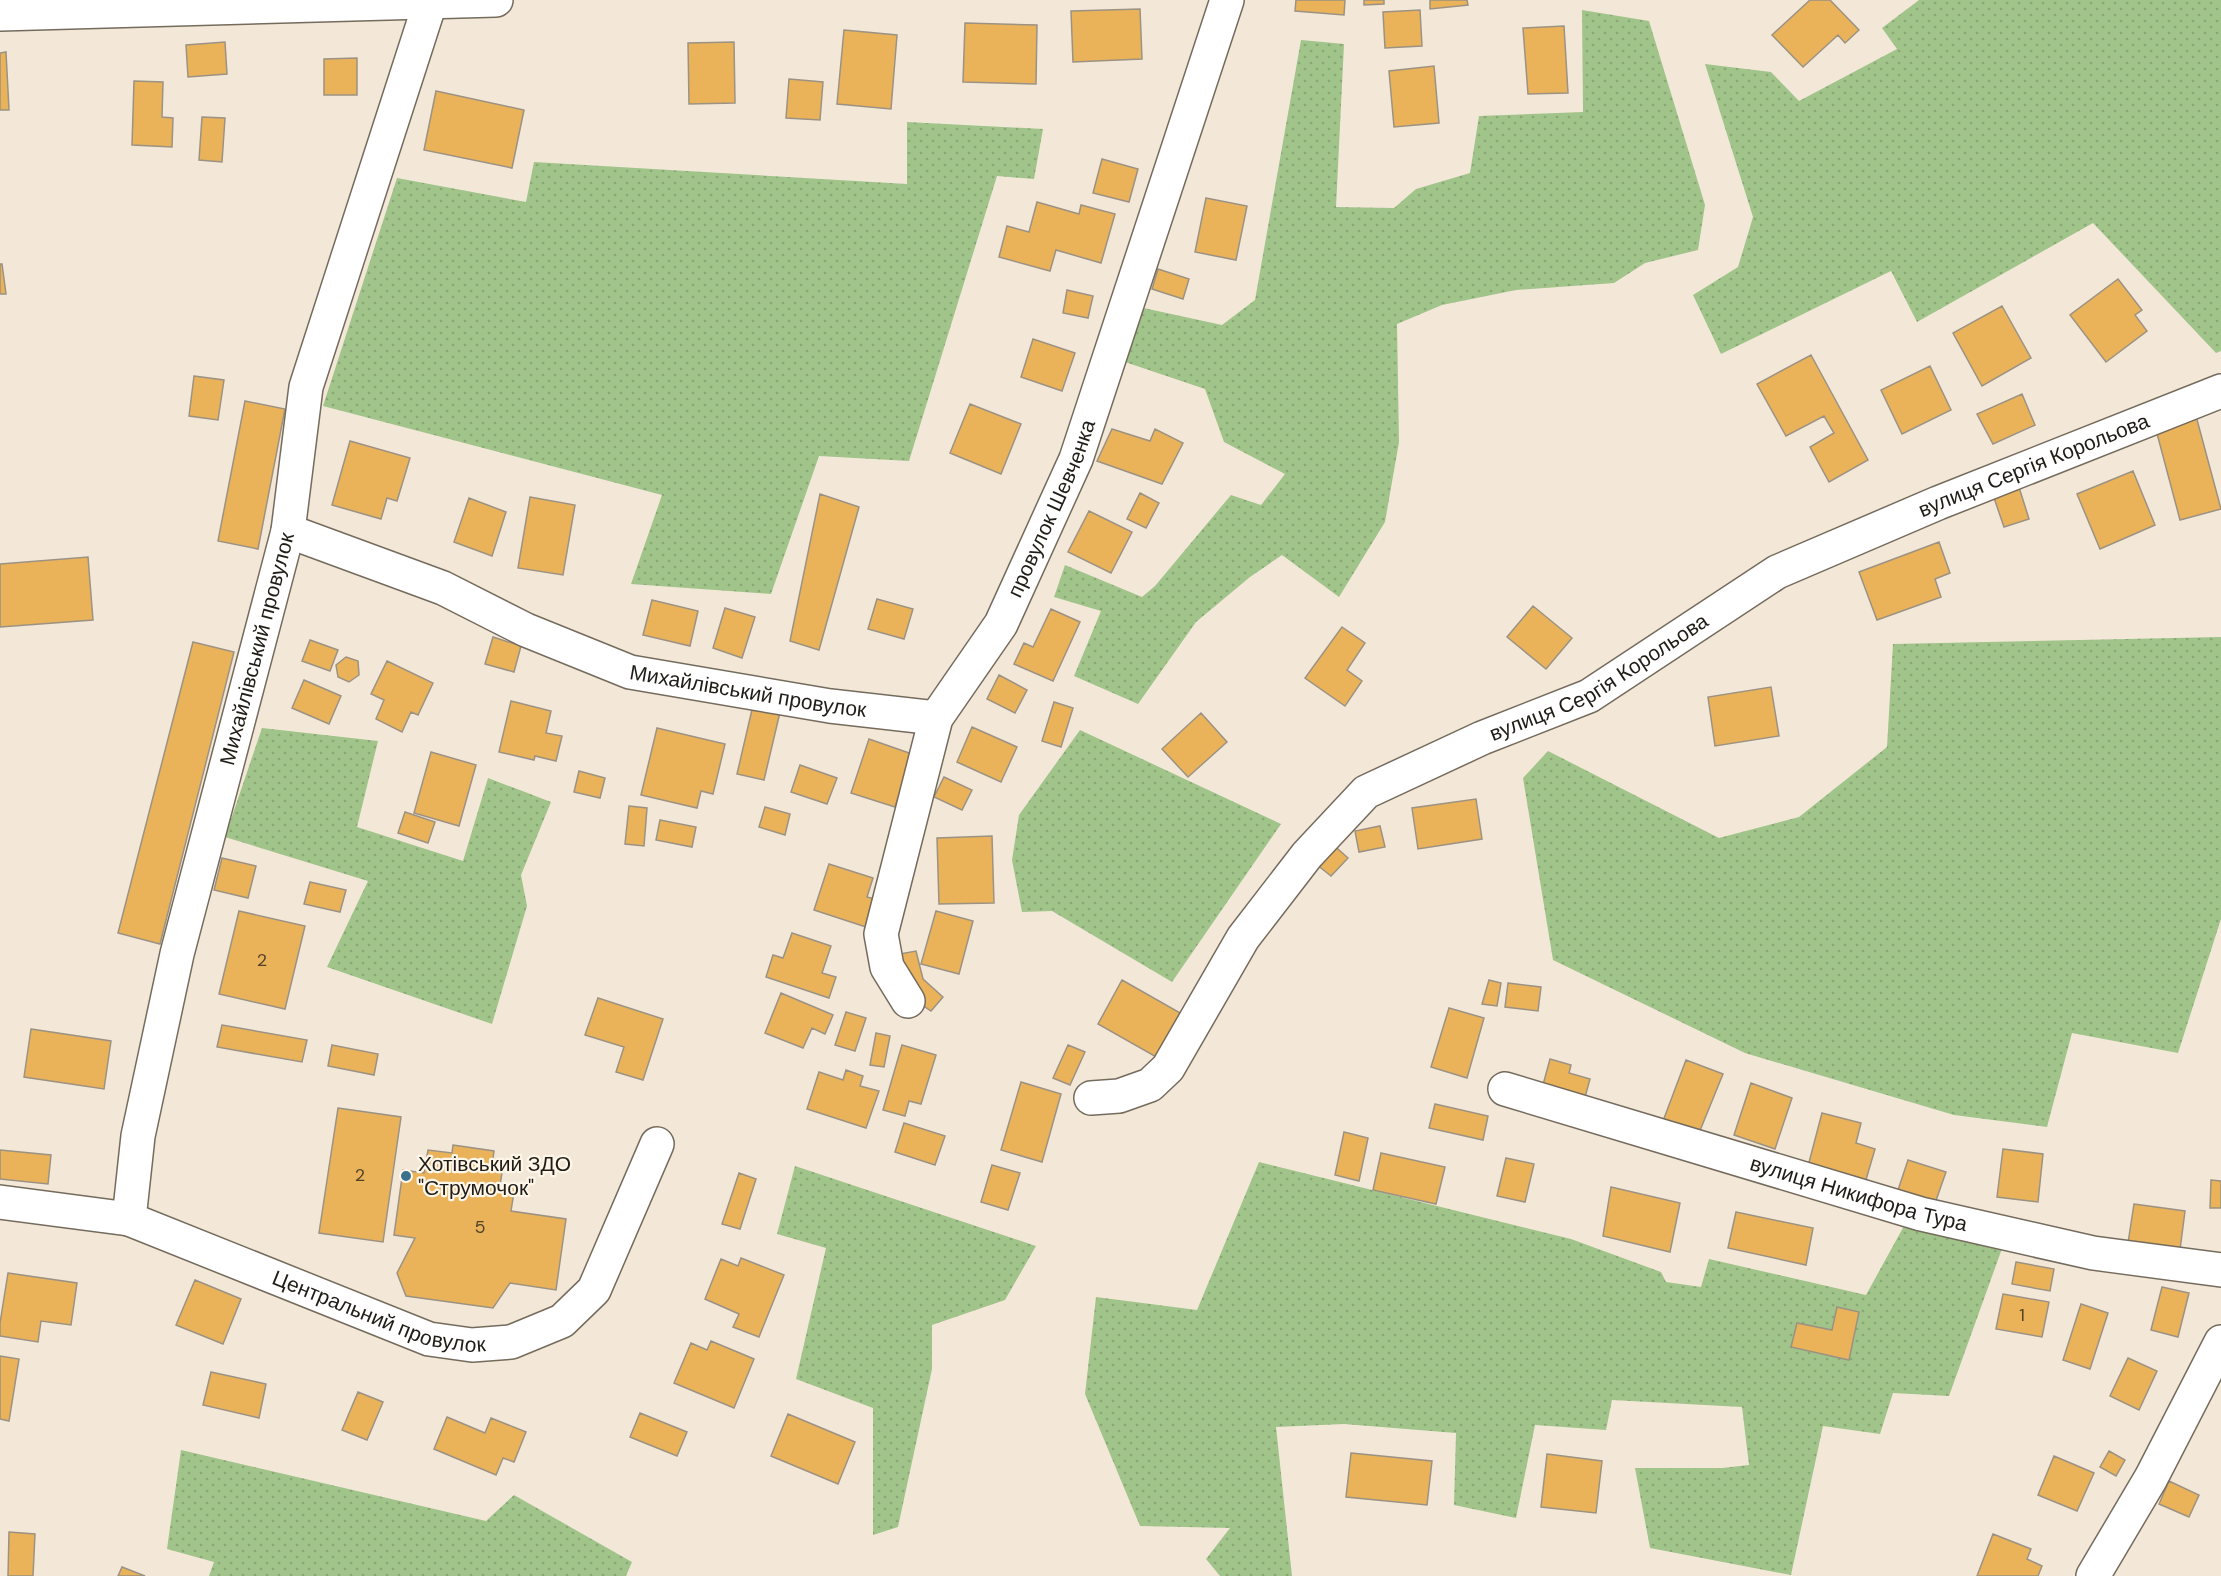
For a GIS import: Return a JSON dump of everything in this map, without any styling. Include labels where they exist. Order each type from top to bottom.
[{"type":"street","points":[[0,15],[496,0]]},
{"type":"street","name":"провулок Шевченка","points":[[908,1001],[887,967],[881,934],[936,718],[1001,624],[1076,459],[1227,0]]},
{"type":"street","points":[[288,531],[306,387],[430,3]]},
{"type":"street","name":"вулиця Сергія Корольова","points":[[1091,1098],[1119,1096],[1150,1085],[1168,1068],[1243,938],[1307,855],[1366,792],[1482,738],[1589,696],[1777,572],[1938,503],[2221,391]]},
{"type":"street","name":"Михайлівський провулок","points":[[129,1219],[138,1136],[177,954],[288,531],[442,588],[526,630],[630,672],[830,706],[936,718]]},
{"type":"street","name":"вулиця Никифора Тура","points":[[1505,1089],[1921,1214],[2092,1253],[2221,1270]]},
{"type":"street","name":"Центральний провулок","points":[[0,1202],[129,1219],[429,1339],[471,1345],[511,1342],[562,1321],[594,1290],[657,1144]]},
{"type":"street","points":[[2093,1576],[2151,1478],[2221,1342]]},
{"type":"green space","points":[[1919,0],[2221,0],[2221,351],[2216,353],[2093,223],[1917,322],[1891,271],[1721,354],[1693,295],[1738,267],[1753,217],[1705,64],[1771,72],[1799,101],[1897,49],[1882,28]]},
{"type":"green space","points":[[1582,10],[1649,21],[1705,205],[1698,250],[1645,263],[1614,283],[1516,290],[1442,305],[1397,324],[1399,442],[1385,522],[1339,597],[1282,555],[1250,577],[1196,622],[1138,704],[1074,676],[1101,611],[1054,597],[1065,565],[1142,597],[1155,586],[1231,495],[1261,505],[1285,474],[1224,442],[1205,389],[1119,360],[1139,307],[1222,325],[1255,300],[1301,40],[1344,44],[1336,207],[1394,208],[1416,189],[1470,173],[1479,116],[1583,112]]},
{"type":"green space","points":[[907,122],[1043,129],[1034,179],[997,176],[909,461],[819,456],[771,594],[631,584],[662,495],[323,406],[397,178],[526,202],[534,162],[907,184]]},
{"type":"green space","points":[[2221,637],[2221,919],[2178,1053],[2072,1033],[2047,1127],[1954,1115],[1745,1053],[1553,960],[1523,778],[1548,751],[1719,838],[1799,817],[1887,747],[1893,644]]},
{"type":"green space","points":[[262,728],[378,741],[357,827],[463,861],[488,778],[551,802],[521,875],[527,906],[492,1024],[327,967],[368,881],[225,837]]},
{"type":"green space","points":[[1080,730],[1281,824],[1172,982],[1052,911],[1022,912],[1012,860],[1019,815]]},
{"type":"green space","points":[[1259,1162],[1571,1239],[1661,1272],[1666,1282],[1701,1287],[1709,1259],[1866,1295],[1904,1226],[2004,1243],[1949,1396],[1893,1393],[1880,1434],[1823,1426],[1791,1575],[1650,1548],[1635,1468],[1722,1468],[1749,1465],[1742,1407],[1612,1400],[1606,1430],[1535,1425],[1516,1518],[1454,1505],[1456,1433],[1344,1424],[1276,1427],[1292,1576],[1220,1576],[1206,1559],[1230,1528],[1140,1526],[1085,1394],[1096,1297],[1197,1310]]},
{"type":"green space","points":[[795,1166],[1036,1246],[1005,1300],[932,1325],[932,1369],[898,1527],[873,1535],[873,1408],[796,1379],[826,1248],[777,1234]]},
{"type":"green space","points":[[181,1450],[486,1521],[514,1495],[632,1562],[626,1576],[209,1576],[214,1562],[167,1549]]},
{"type":"building","points":[[1296,0],[1345,0],[1344,15],[1295,11]]},
{"type":"building","points":[[1364,0],[1384,0],[1384,4],[1364,5]]},
{"type":"building","points":[[1430,0],[1467,0],[1468,5],[1430,9]]},
{"type":"building","points":[[1810,0],[1830,0],[1859,30],[1845,43],[1838,35],[1803,67],[1772,35]]},
{"type":"building","points":[[1140,9],[1142,59],[1073,62],[1071,11]]},
{"type":"building","points":[[1420,10],[1422,46],[1385,48],[1383,12]]},
{"type":"building","points":[[965,23],[1037,25],[1036,84],[963,82]]},
{"type":"building","points":[[1564,26],[1568,93],[1528,94],[1523,28]]},
{"type":"building","points":[[844,30],[897,35],[891,109],[837,104]]},
{"type":"building","points":[[225,42],[227,74],[188,77],[186,45]]},
{"type":"building","points":[[734,42],[735,103],[689,104],[688,43]]},
{"type":"building","points":[[6,52],[9,110],[0,110],[0,53]]},
{"type":"building","points":[[357,58],[357,95],[324,95],[324,59]]},
{"type":"building","points":[[1434,66],[1439,123],[1394,127],[1389,71]]},
{"type":"building","points":[[789,79],[823,82],[820,120],[786,118]]},
{"type":"building","points":[[134,81],[163,82],[162,117],[173,118],[172,147],[132,145]]},
{"type":"building","points":[[436,91],[524,110],[512,168],[424,150]]},
{"type":"building","points":[[202,117],[225,118],[222,162],[199,160]]},
{"type":"building","points":[[1102,159],[1138,169],[1129,202],[1093,193]]},
{"type":"building","points":[[1206,198],[1247,206],[1236,260],[1195,252]]},
{"type":"building","points":[[1037,202],[1079,214],[1081,205],[1115,214],[1101,263],[1056,250],[1050,271],[999,257],[1007,226],[1029,232]]},
{"type":"building","points":[[0,264],[2,264],[6,294],[0,294]]},
{"type":"building","points":[[1158,269],[1189,279],[1183,299],[1152,289]]},
{"type":"building","points":[[2118,279],[2142,310],[2135,315],[2147,331],[2106,362],[2070,315]]},
{"type":"building","points":[[1067,290],[1093,296],[1088,318],[1063,313]]},
{"type":"building","points":[[2002,306],[2031,358],[1982,386],[1953,333]]},
{"type":"building","points":[[1033,339],[1075,353],[1062,391],[1021,377]]},
{"type":"building","points":[[1811,355],[1868,460],[1829,482],[1810,447],[1834,433],[1824,416],[1786,436],[1757,384]]},
{"type":"building","points":[[1930,366],[1951,410],[1902,434],[1881,390]]},
{"type":"building","points":[[194,376],[224,380],[218,420],[189,416]]},
{"type":"building","points":[[2022,394],[2035,425],[1993,444],[1977,414]]},
{"type":"building","points":[[245,401],[285,409],[258,549],[218,541]]},
{"type":"building","points":[[970,404],[1021,424],[1001,474],[950,453]]},
{"type":"building","points":[[2196,416],[2221,509],[2180,520],[2155,426]]},
{"type":"building","points":[[1112,429],[1150,441],[1155,429],[1183,443],[1162,484],[1097,461]]},
{"type":"building","points":[[350,441],[410,458],[397,501],[387,498],[381,519],[332,505]]},
{"type":"building","points":[[2133,471],[2155,525],[2100,549],[2077,494]]},
{"type":"building","points":[[2018,484],[2029,519],[2004,527],[1992,492]]},
{"type":"building","points":[[1140,493],[1159,503],[1146,528],[1127,519]]},
{"type":"building","points":[[820,494],[859,507],[819,650],[790,641]]},
{"type":"building","points":[[530,497],[575,505],[563,575],[518,568]]},
{"type":"building","points":[[469,498],[506,512],[492,556],[454,542]]},
{"type":"building","points":[[1089,511],[1132,532],[1111,573],[1068,552]]},
{"type":"building","points":[[1939,542],[1950,573],[1935,579],[1941,597],[1877,620],[1859,572]]},
{"type":"building","points":[[88,557],[93,620],[0,627],[0,564]]},
{"type":"building","points":[[877,599],[913,609],[904,639],[868,629]]},
{"type":"building","points":[[652,600],[698,611],[690,646],[643,635]]},
{"type":"building","points":[[1533,606],[1572,638],[1546,669],[1507,637]]},
{"type":"building","points":[[725,608],[755,617],[742,658],[713,648]]},
{"type":"building","points":[[1051,609],[1080,622],[1053,681],[1014,664],[1024,643],[1033,647]]},
{"type":"building","points":[[1342,627],[1365,643],[1347,670],[1362,681],[1345,706],[1305,678]]},
{"type":"building","points":[[493,637],[521,646],[514,672],[485,664]]},
{"type":"building","points":[[310,640],[338,650],[330,671],[302,661]]},
{"type":"building","points":[[193,642],[234,652],[160,944],[118,933]]},
{"type":"building","points":[[346,657],[358,661],[359,675],[349,682],[338,677],[336,665]]},
{"type":"building","points":[[387,661],[433,683],[418,715],[411,712],[402,732],[376,719],[384,700],[371,694]]},
{"type":"building","points":[[999,675],[1027,690],[1015,713],[987,699]]},
{"type":"building","points":[[304,680],[341,696],[329,724],[292,708]]},
{"type":"building","points":[[1771,687],[1779,736],[1715,746],[1708,697]]},
{"type":"building","points":[[511,701],[551,711],[546,733],[562,736],[556,761],[535,756],[534,760],[499,752]]},
{"type":"building","points":[[754,701],[781,708],[764,780],[737,774]]},
{"type":"building","points":[[1054,702],[1073,708],[1061,747],[1042,741]]},
{"type":"building","points":[[1201,713],[1227,742],[1188,777],[1162,749]]},
{"type":"building","points":[[972,727],[1017,747],[1001,782],[957,762]]},
{"type":"building","points":[[657,728],[725,744],[713,794],[701,791],[697,808],[641,795]]},
{"type":"building","points":[[869,739],[912,754],[895,807],[851,793]]},
{"type":"building","points":[[431,752],[476,765],[459,826],[414,813]]},
{"type":"building","points":[[800,765],[837,778],[827,804],[791,792]]},
{"type":"building","points":[[579,771],[605,778],[600,798],[574,792]]},
{"type":"building","points":[[944,777],[972,790],[962,810],[934,797]]},
{"type":"building","points":[[1476,799],[1482,839],[1418,849],[1412,808]]},
{"type":"building","points":[[629,806],[647,808],[644,846],[625,844]]},
{"type":"building","points":[[765,807],[790,814],[785,835],[759,827]]},
{"type":"building","points":[[405,812],[435,822],[428,843],[398,833]]},
{"type":"building","points":[[660,820],[696,827],[692,847],[656,840]]},
{"type":"building","points":[[1380,826],[1385,847],[1359,852],[1355,831]]},
{"type":"building","points":[[992,836],[994,903],[939,904],[937,838]]},
{"type":"building","points":[[1328,840],[1348,858],[1331,876],[1311,860]]},
{"type":"building","points":[[222,858],[256,866],[248,898],[214,890]]},
{"type":"building","points":[[829,864],[873,878],[867,897],[875,899],[866,927],[814,910]]},
{"type":"building","points":[[310,882],[346,890],[340,912],[304,904]]},
{"type":"building","points":[[239,911],[305,926],[285,1009],[219,994]]},
{"type":"building","points":[[936,911],[973,921],[959,974],[921,964]]},
{"type":"building","points":[[792,933],[831,946],[822,973],[836,977],[829,998],[766,977],[773,955],[783,958]]},
{"type":"building","points":[[916,951],[923,979],[943,997],[931,1011],[912,998],[894,955]]},
{"type":"building","points":[[1122,980],[1182,1014],[1158,1058],[1098,1024]]},
{"type":"building","points":[[1489,980],[1501,983],[1497,1006],[1482,1004]]},
{"type":"building","points":[[1508,983],[1541,987],[1538,1011],[1505,1007]]},
{"type":"building","points":[[781,993],[833,1015],[825,1034],[812,1028],[803,1048],[765,1033]]},
{"type":"building","points":[[598,998],[663,1019],[643,1080],[616,1072],[624,1047],[585,1035]]},
{"type":"building","points":[[1449,1008],[1484,1018],[1467,1078],[1431,1067]]},
{"type":"building","points":[[846,1012],[866,1018],[855,1051],[835,1045]]},
{"type":"building","points":[[222,1025],[307,1040],[302,1062],[217,1047]]},
{"type":"building","points":[[31,1029],[111,1041],[104,1089],[24,1077]]},
{"type":"building","points":[[876,1033],[890,1036],[884,1067],[870,1065]]},
{"type":"building","points":[[332,1045],[378,1054],[374,1075],[328,1066]]},
{"type":"building","points":[[902,1045],[936,1055],[921,1104],[909,1101],[905,1116],[883,1110]]},
{"type":"building","points":[[1068,1045],[1085,1052],[1070,1085],[1053,1078]]},
{"type":"building","points":[[1550,1059],[1571,1065],[1569,1073],[1590,1079],[1582,1108],[1540,1096]]},
{"type":"building","points":[[1686,1060],[1723,1074],[1699,1133],[1663,1121]]},
{"type":"building","points":[[846,1070],[863,1076],[860,1086],[879,1091],[866,1128],[807,1109],[819,1072],[843,1080]]},
{"type":"building","points":[[1021,1082],[1061,1094],[1042,1162],[1001,1150]]},
{"type":"building","points":[[1751,1083],[1792,1098],[1775,1149],[1734,1135]]},
{"type":"building","points":[[1435,1104],[1488,1116],[1483,1140],[1429,1128]]},
{"type":"building","points":[[338,1108],[401,1117],[383,1242],[319,1233]]},
{"type":"building","points":[[1822,1113],[1861,1123],[1856,1143],[1875,1149],[1863,1190],[1807,1170]]},
{"type":"building","points":[[904,1123],[945,1136],[935,1165],[895,1152]]},
{"type":"building","points":[[1344,1132],[1368,1138],[1359,1181],[1335,1175]]},
{"type":"building","points":[[453,1145],[494,1151],[493,1159],[504,1161],[500,1185],[515,1186],[511,1211],[566,1219],[556,1290],[510,1283],[493,1308],[406,1296],[397,1273],[415,1238],[394,1235],[403,1170],[424,1173],[428,1150],[452,1153]]},
{"type":"building","points":[[2003,1149],[2043,1154],[2038,1202],[1997,1197]]},
{"type":"building","points":[[0,1150],[51,1155],[48,1184],[0,1179]]},
{"type":"building","points":[[1381,1153],[1445,1167],[1436,1204],[1373,1190]]},
{"type":"building","points":[[1506,1158],[1534,1164],[1525,1202],[1497,1196]]},
{"type":"building","points":[[1908,1160],[1946,1172],[1933,1209],[1896,1196]]},
{"type":"building","points":[[992,1165],[1020,1173],[1008,1210],[981,1202]]},
{"type":"building","points":[[739,1173],[756,1179],[740,1229],[722,1224]]},
{"type":"building","points":[[2211,1180],[2221,1181],[2221,1208],[2210,1208]]},
{"type":"building","points":[[1611,1187],[1680,1203],[1670,1252],[1603,1236]]},
{"type":"building","points":[[2134,1204],[2185,1211],[2180,1250],[2128,1243]]},
{"type":"building","points":[[1736,1212],[1813,1228],[1806,1265],[1728,1248]]},
{"type":"building","points":[[741,1258],[784,1275],[759,1337],[733,1327],[739,1314],[705,1299],[721,1259],[738,1266]]},
{"type":"building","points":[[2016,1262],[2054,1269],[2050,1291],[2012,1284]]},
{"type":"building","points":[[8,1273],[77,1283],[71,1325],[41,1321],[38,1342],[0,1336]]},
{"type":"building","points":[[195,1280],[241,1299],[223,1344],[176,1325]]},
{"type":"building","points":[[2162,1287],[2189,1293],[2178,1337],[2151,1330]]},
{"type":"building","points":[[2003,1294],[2049,1302],[2042,1337],[1996,1329]]},
{"type":"building","points":[[2081,1304],[2108,1313],[2090,1369],[2063,1360]]},
{"type":"building","points":[[1837,1307],[1859,1312],[1849,1360],[1791,1347],[1797,1323],[1832,1330]]},
{"type":"building","points":[[711,1341],[754,1359],[734,1408],[674,1383],[691,1343],[707,1350]]},
{"type":"building","points":[[0,1356],[19,1359],[9,1421],[0,1419]]},
{"type":"building","points":[[2128,1358],[2157,1371],[2139,1410],[2110,1396]]},
{"type":"building","points":[[211,1372],[266,1384],[259,1418],[203,1405]]},
{"type":"building","points":[[358,1392],[383,1402],[367,1440],[342,1430]]},
{"type":"building","points":[[640,1413],[687,1432],[677,1456],[630,1437]]},
{"type":"building","points":[[788,1414],[855,1442],[838,1484],[771,1456]]},
{"type":"building","points":[[447,1417],[485,1433],[491,1418],[526,1432],[514,1462],[503,1458],[496,1475],[434,1449]]},
{"type":"building","points":[[2109,1451],[2125,1460],[2116,1476],[2100,1467]]},
{"type":"building","points":[[1351,1453],[1432,1461],[1427,1505],[1346,1497]]},
{"type":"building","points":[[1547,1454],[1602,1461],[1596,1513],[1541,1507]]},
{"type":"building","points":[[2054,1456],[2094,1473],[2077,1511],[2038,1495]]},
{"type":"building","points":[[2169,1481],[2199,1495],[2189,1517],[2159,1504]]},
{"type":"building","points":[[9,1532],[35,1534],[33,1576],[8,1576]]},
{"type":"building","points":[[1993,1534],[2031,1549],[2027,1559],[2042,1566],[2038,1576],[1977,1576]]},
{"type":"building","points":[[122,1567],[145,1576],[118,1576]]},
{"type":"place","name":"Хотівський ЗДО \"Струмочок\"","points":[[406,1176]]}]
